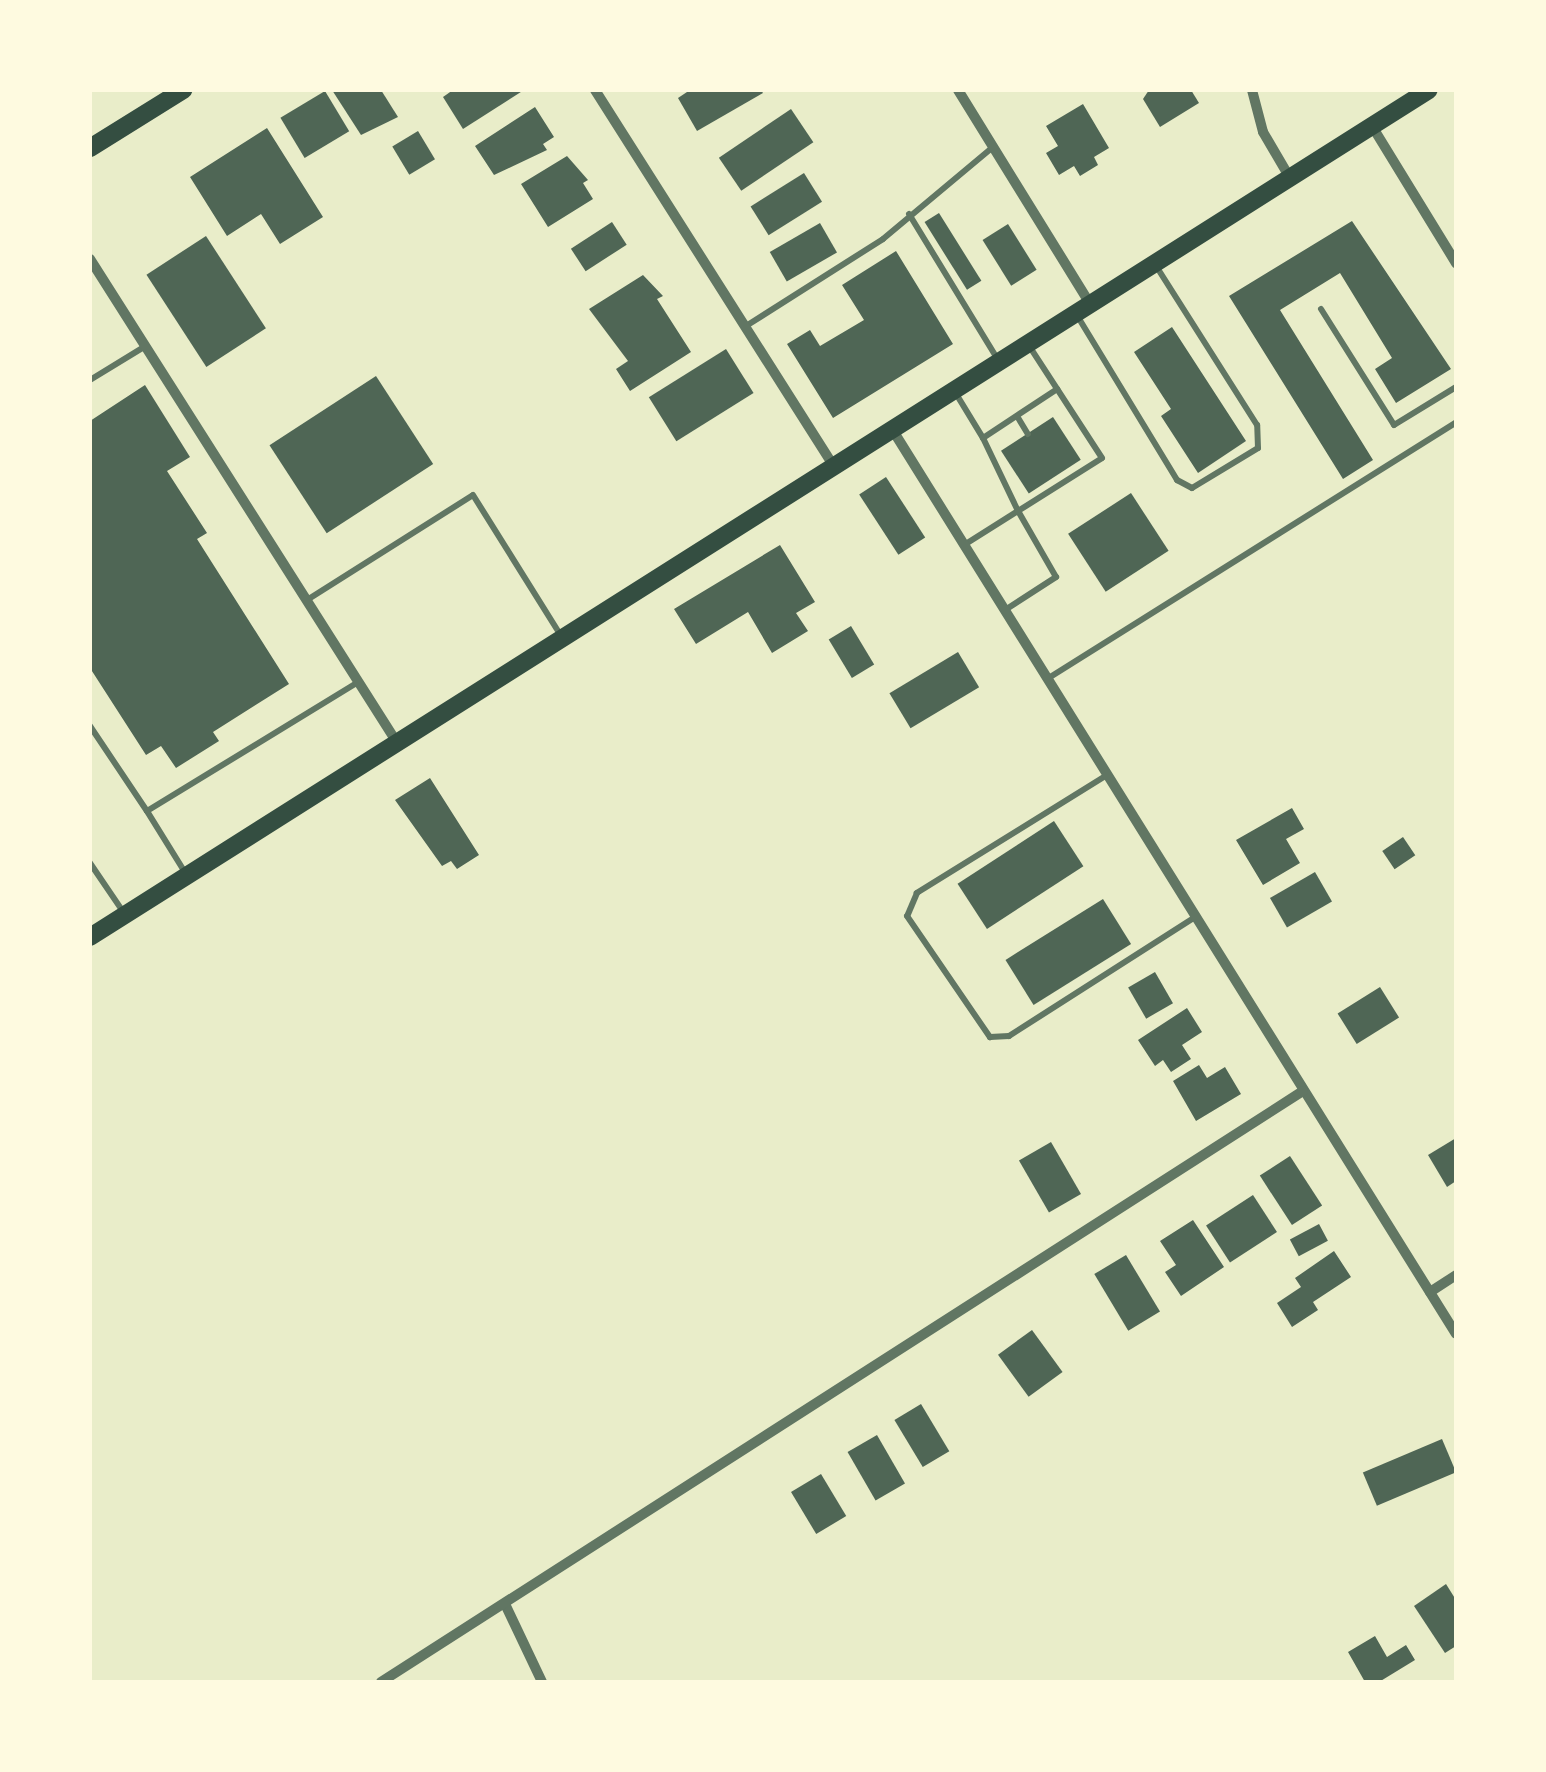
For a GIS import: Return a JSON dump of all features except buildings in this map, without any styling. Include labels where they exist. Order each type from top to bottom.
[{"type":"main road","points":[[90,148],[183,90]]},
{"type":"main road","points":[[90,937],[1429,90]]},
{"type":"street","points":[[595,90],[833,465]]},
{"type":"street","points":[[958,90],[1083,308]]},
{"type":"street","points":[[1252,90],[1263,132],[1290,178]]},
{"type":"street","points":[[1372,126],[1456,263]]},
{"type":"street","points":[[90,259],[396,741]]},
{"type":"street","points":[[892,428],[1456,1334]]},
{"type":"street","points":[[381,1682],[1303,1091]]},
{"type":"street","points":[[1430,1292],[1456,1276]]},
{"type":"street","points":[[506,1604],[542,1682]]},
{"type":"lane","points":[[745,327],[884,239],[908,214],[993,148]]},
{"type":"lane","points":[[908,214],[998,362]]},
{"type":"lane","points":[[1083,308],[1177,480],[1192,488],[1258,448],[1257,425],[1155,263]]},
{"type":"lane","points":[[1322,309],[1394,425],[1456,387]]},
{"type":"lane","points":[[964,546],[1057,480],[1102,458],[1027,343]]},
{"type":"lane","points":[[90,380],[146,346]]},
{"type":"lane","points":[[953,389],[984,438],[1018,511],[1056,577],[1004,610]]},
{"type":"lane","points":[[984,438],[1057,389]]},
{"type":"lane","points":[[1017,416],[1028,434]]},
{"type":"lane","points":[[1047,679],[1456,422]]},
{"type":"lane","points":[[306,600],[473,494],[562,637]]},
{"type":"lane","points":[[148,811],[358,682]]},
{"type":"lane","points":[[90,726],[187,875]]},
{"type":"lane","points":[[1106,775],[917,892],[907,916],[990,1037],[1009,1036],[1195,917]]},
{"type":"lane","points":[[90,863],[125,914]]}]
